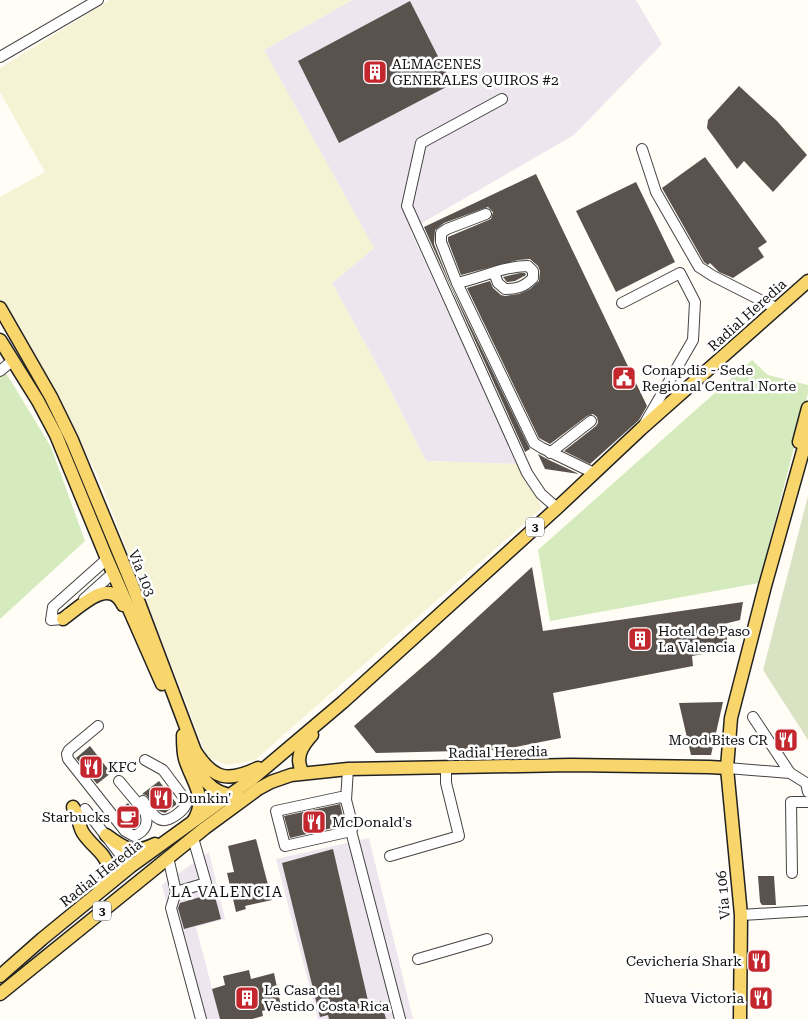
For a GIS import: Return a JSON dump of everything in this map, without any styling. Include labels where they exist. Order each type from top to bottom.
[{"type":"main road","name":"Radial Heredia","points":[[0,976],[42,939],[130,868],[230,795],[343,702],[557,508],[641,429],[808,281]]},
{"type":"main road","points":[[778,309],[808,287]]},
{"type":"main road","name":"Vía 103","points":[[0,308],[51,397],[72,440],[133,587],[195,751],[208,769],[222,776],[240,776],[258,768],[291,746]]},
{"type":"main road","points":[[0,321],[12,341],[6,350],[23,359],[61,428],[100,522],[113,541],[112,565],[126,574],[133,587]]},
{"type":"main road","name":"Vía 103","points":[[6,350],[38,401],[56,435],[158,676],[168,695],[194,766],[210,786],[230,795]]},
{"type":"main road","points":[[767,578],[778,520],[808,408]]},
{"type":"main road","points":[[726,768],[732,718],[767,578],[808,433]]},
{"type":"main road","points":[[63,619],[101,592],[117,595],[158,676]]},
{"type":"main road","points":[[303,773],[299,763],[300,751],[303,745],[343,702]]},
{"type":"main road","points":[[183,735],[184,758],[200,797],[199,812],[192,824]]},
{"type":"main road","name":"Radial Heredia","points":[[0,994],[192,838],[258,789],[279,779],[303,773],[348,769],[571,765],[709,766],[726,768]]},
{"type":"main road","name":"Vía 106","points":[[726,768],[741,915],[740,1019]]},
{"type":"main road","points":[[230,795],[243,794],[258,789]]},
{"type":"main road","points":[[79,808],[78,815],[84,833],[107,861],[107,876],[96,897]]},
{"type":"main road","points":[[106,835],[126,849],[132,850],[147,848],[176,835]]},
{"type":"main road","points":[[0,988],[23,965],[126,881],[129,877],[130,868]]},
{"type":"street","points":[[0,57],[93,1]]},
{"type":"street","points":[[502,99],[421,144],[407,206],[527,473],[541,494],[557,508]]},
{"type":"street","points":[[642,149],[656,192],[699,266],[713,276],[762,299],[778,309]]},
{"type":"street","points":[[486,214],[441,233],[441,242],[457,283],[534,443],[594,473]]},
{"type":"street","points":[[457,283],[494,272]]},
{"type":"street","points":[[622,302],[680,273],[695,302],[693,340],[641,429]]},
{"type":"street","points":[[0,372],[6,350]]},
{"type":"street","points":[[550,452],[592,421]]},
{"type":"street","points":[[112,565],[63,619],[51,620],[53,606],[112,565]]},
{"type":"street","points":[[753,717],[790,773],[806,783],[808,792]]},
{"type":"street","points":[[98,726],[69,750],[67,754],[68,759],[125,831],[134,836],[144,831],[147,818],[145,812],[121,779],[157,818],[162,820],[168,819],[182,811],[186,807],[187,802],[183,794],[163,770],[145,760]]},
{"type":"street","points":[[390,856],[459,836],[446,783],[446,768]]},
{"type":"street","points":[[726,768],[808,775]]},
{"type":"street","points":[[348,769],[346,800],[353,827],[351,831],[400,1019]]},
{"type":"street","points":[[285,846],[276,811],[341,797],[346,800]]},
{"type":"street","points":[[792,874],[791,802],[808,802]]},
{"type":"street","points":[[79,808],[106,835],[130,868]]},
{"type":"street","points":[[274,850],[351,831]]},
{"type":"street","points":[[176,892],[206,883],[192,838]]},
{"type":"street","points":[[168,858],[176,892],[171,908],[200,1019]]},
{"type":"street","points":[[741,915],[808,911]]},
{"type":"street","points":[[418,959],[487,939]]},
{"type":"shaded area","points":[[110,0],[352,0],[264,50],[374,248],[332,283],[385,380],[426,461],[519,464],[542,508],[255,760],[227,765],[207,757],[98,476],[26,340],[0,301],[0,197],[45,172],[0,92],[0,68]]},
{"type":"shaded area","points":[[352,0],[636,0],[662,44],[574,135],[410,230],[519,464],[426,461],[385,380],[332,283],[374,248],[264,50]]},
{"type":"shaded area","points":[[369,838],[413,1019],[318,1019],[276,859]]},
{"type":"shaded area","points":[[209,852],[225,919],[196,927],[220,1019],[196,1019],[162,885]]},
{"type":"green space","points":[[752,360],[768,375],[808,385],[808,393],[759,583],[550,621],[538,550]]},
{"type":"green space","points":[[0,363],[51,447],[85,541],[0,619]]},
{"type":"green space","points":[[808,496],[808,740],[763,670]]},
{"type":"building","name":"ALMACENES GENERALES QUIROS #2","points":[[410,1],[452,84],[339,143],[298,61]]},
{"type":"building","points":[[739,86],[777,121],[807,155],[773,192],[744,161],[737,169],[707,128],[708,120]]},
{"type":"building","points":[[705,157],[767,242],[758,248],[764,257],[733,278],[719,272],[710,263],[708,265],[704,262],[662,188]]},
{"type":"building","points":[[536,174],[647,406],[639,420],[590,464],[564,451],[596,426],[598,423],[597,417],[593,414],[587,416],[550,444],[539,438],[467,288],[490,281],[493,288],[501,295],[519,294],[530,289],[539,281],[540,271],[538,266],[530,259],[518,260],[461,275],[448,237],[491,219],[493,212],[488,207],[444,223],[435,230],[434,244],[451,286],[530,449],[525,452],[424,227]]},
{"type":"building","points":[[636,182],[675,262],[616,292],[576,211]]},
{"type":"building","points":[[525,273],[526,275],[515,281],[507,282],[503,277]]},
{"type":"building","points":[[538,454],[547,459],[579,474],[545,469]]},
{"type":"building","points":[[532,567],[543,631],[743,602],[740,620],[724,624],[729,649],[692,656],[693,666],[553,693],[561,738],[500,750],[376,753],[354,726],[434,657]]},
{"type":"building","points":[[723,702],[711,755],[691,755],[679,703]]},
{"type":"building","name":"KFC","points":[[90,746],[111,773],[97,784],[76,758]]},
{"type":"building","name":"Dunkin'","points":[[159,781],[177,804],[165,813],[159,811],[146,795],[142,794]]},
{"type":"building","points":[[128,803],[139,818],[139,824],[134,828],[130,826],[118,811]]},
{"type":"building","name":"McDonald's","points":[[340,804],[345,825],[290,838],[284,816]]},
{"type":"building","points":[[256,839],[272,900],[245,906],[246,909],[236,912],[227,873],[234,872],[228,846]]},
{"type":"building","points":[[333,849],[369,1005],[381,1001],[386,1019],[329,1019],[328,1015],[320,1017],[282,863]]},
{"type":"building","points":[[758,876],[774,876],[776,905],[762,905],[760,902]]},
{"type":"building","points":[[214,893],[221,919],[184,929],[178,908],[180,903]]},
{"type":"building","name":"La Casa del Vestido Costa Rica","points":[[249,970],[251,979],[274,973],[281,1006],[262,1011],[263,1016],[252,1019],[220,1019],[212,989],[225,985],[223,976]]},
{"type":"place","name":"ALMACENES GENERALES QUIROS #2","points":[[375,72]]},
{"type":"place","name":"Conapdis - Sede Regional Central Norte","points":[[624,378]]},
{"type":"place","name":"Hotel de Paso La Valencia","points":[[640,639]]},
{"type":"place","name":"Mood Bites CR","points":[[786,740]]},
{"type":"place","name":"KFC","points":[[91,767]]},
{"type":"place","name":"Dunkin'","points":[[161,798]]},
{"type":"place","name":"Starbucks","points":[[128,817]]},
{"type":"place","name":"McDonald's","points":[[314,822]]},
{"type":"place","name":"Cevichería Shark","points":[[759,961]]},
{"type":"place","name":"La Casa del Vestido Costa Rica","points":[[247,998]]},
{"type":"place","name":"Nueva Victoria","points":[[761,998]]},
{"type":"district","name":"LA VALENCIA","points":[[227,892]]}]
